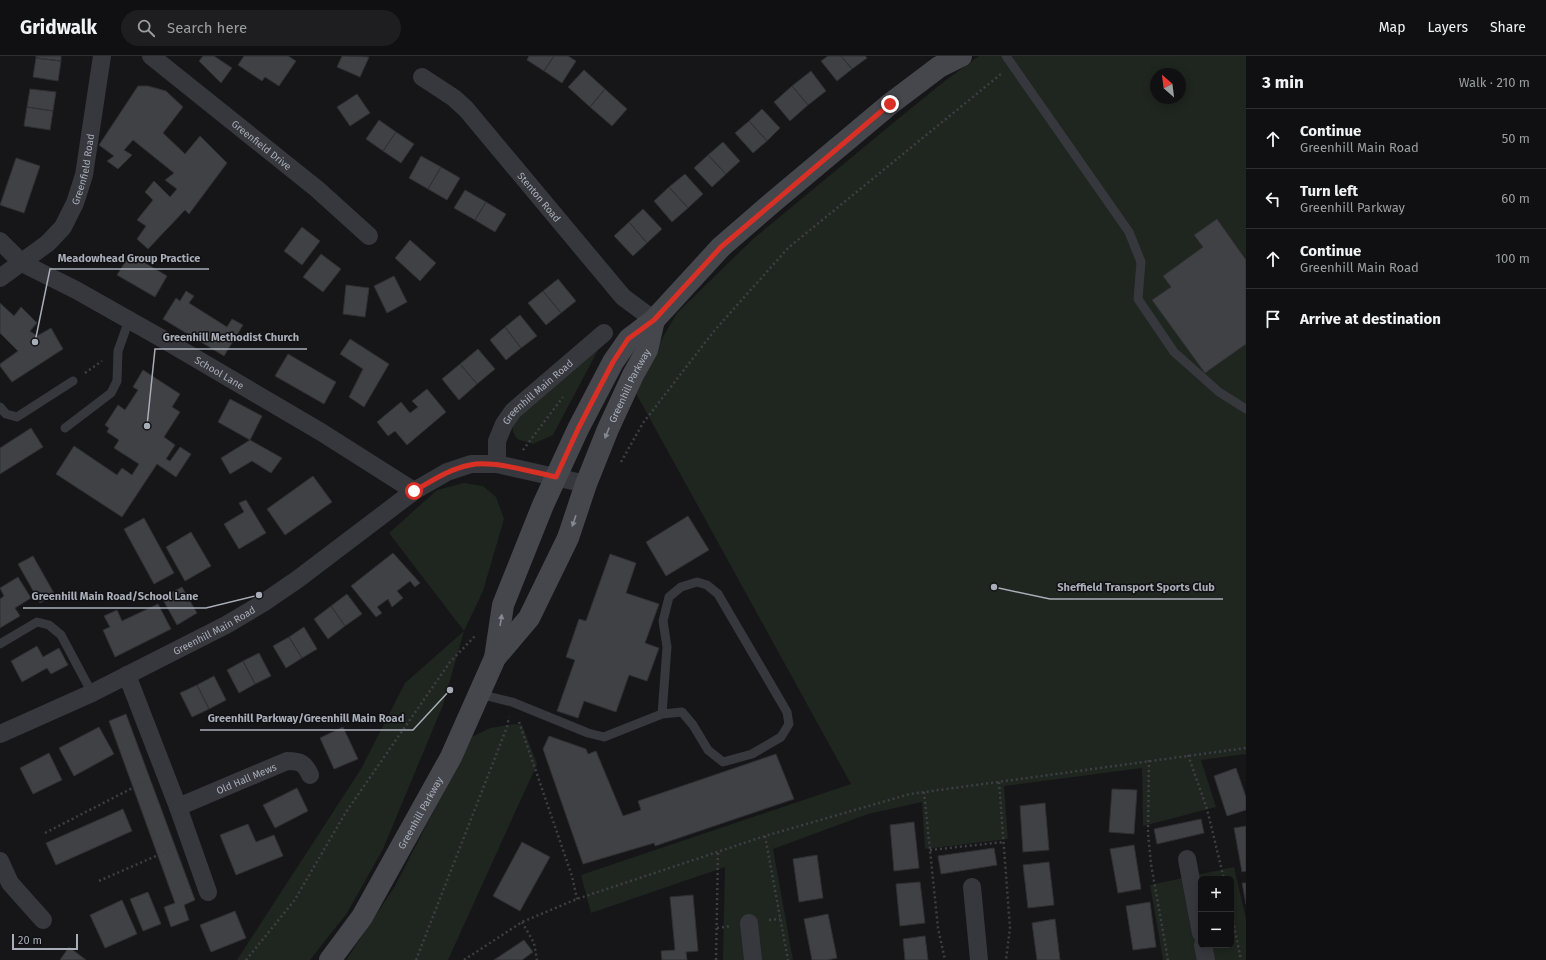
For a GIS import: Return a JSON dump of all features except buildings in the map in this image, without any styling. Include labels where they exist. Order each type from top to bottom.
[{"type":"main road","points":[[654,320],[726,242],[943,61],[960,56]]},
{"type":"main road","name":"Greenhill Parkway","points":[[330,960],[362,917],[451,758],[495,658],[503,605],[543,504],[578,429],[613,362],[628,339],[654,320]]},
{"type":"main road","name":"Greenhill Parkway","points":[[495,658],[529,618],[568,538],[586,484],[608,429],[633,375],[647,350],[654,320]]},
{"type":"street","name":"Greenfield Road","points":[[22,263],[48,243],[63,227],[74,203],[84,175],[102,56]]},
{"type":"street","name":"Greenfield Drive","points":[[151,56],[317,189],[370,236]]},
{"type":"street","name":"Stenton Road","points":[[422,77],[454,98],[466,109],[623,297],[654,320]]},
{"type":"street","name":"School Lane","points":[[0,241],[22,263],[129,320],[321,432],[414,491]]},
{"type":"street","points":[[0,278],[22,263]]},
{"type":"street","name":"Greenhill Main Road","points":[[497,464],[497,441],[504,424],[513,411],[604,333]]},
{"type":"street","name":"Greenhill Main Road","points":[[0,734],[92,693],[226,625],[298,579],[414,491],[447,472],[471,464],[497,464],[586,484]]},
{"type":"street","points":[[127,675],[178,807],[208,892]]},
{"type":"street","name":"Old Hall Mews","points":[[178,807],[287,761],[296,761],[306,766],[310,775]]},
{"type":"street","points":[[1187,859],[1198,917]]},
{"type":"street","points":[[0,862],[10,883],[43,920]]},
{"type":"street","points":[[972,887],[979,960]]},
{"type":"street","points":[[749,923],[753,960]]},
{"type":"street","points":[[1204,948],[1206,960]]},
{"type":"lane","points":[[1006,56],[1129,232],[1141,262],[1138,299],[1174,352],[1219,392],[1246,409]]},
{"type":"lane","points":[[65,428],[111,392],[117,381],[118,351],[129,320]]},
{"type":"lane","points":[[0,407],[6,414],[17,417],[73,381]]},
{"type":"lane","points":[[479,694],[512,702],[588,733],[604,737],[662,714],[682,712],[693,725],[708,750],[723,762],[752,754],[781,737],[789,724],[787,712],[718,594],[707,585],[697,582],[681,587],[668,597],[663,621],[667,647],[662,714]]},
{"type":"lane","points":[[0,644],[38,622],[49,625],[60,635],[92,693]]},
{"type":"path","points":[[620,464],[643,423],[714,331],[788,248],[1012,64]]},
{"type":"path","points":[[73,381],[118,351]]},
{"type":"path","points":[[246,960],[294,901],[346,812],[450,662],[477,634]]},
{"type":"path","points":[[512,702],[572,876],[576,899]]},
{"type":"path","points":[[416,960],[507,727],[512,702]]},
{"type":"path","points":[[464,960],[522,922],[576,899],[765,836],[910,794],[1149,760],[1246,748]]},
{"type":"path","points":[[1188,755],[1207,809],[1223,876]]},
{"type":"path","points":[[1149,760],[1148,833],[1151,864],[1168,960]]},
{"type":"path","points":[[45,833],[164,771]]},
{"type":"path","points":[[999,782],[1010,928],[1006,960]]},
{"type":"path","points":[[924,792],[938,928],[945,960]]},
{"type":"path","points":[[765,836],[788,960]]},
{"type":"path","points":[[99,881],[190,841]]},
{"type":"path","points":[[930,850],[1004,842]]},
{"type":"path","points":[[716,960],[718,851]]},
{"type":"path","points":[[1231,912],[1241,960]]},
{"type":"path","points":[[522,922],[534,943],[537,960]]},
{"type":"shaded area","points":[[979,56],[1246,56],[1246,754],[1201,760],[1216,807],[1143,826],[1142,768],[1004,786],[1008,839],[925,849],[922,802],[868,814],[773,849],[793,960],[723,960],[725,867],[591,913],[581,875],[851,784],[633,388],[677,313],[753,239],[946,80]]},
{"type":"shaded area","points":[[598,350],[553,435],[533,444],[517,439],[513,432],[512,421]]},
{"type":"shaded area","points":[[464,483],[483,486],[496,497],[504,519],[483,591],[464,631],[389,533],[437,490]]},
{"type":"shaded area","points":[[464,631],[443,705],[383,849],[347,913],[310,960],[237,960],[361,769],[405,683]]},
{"type":"shaded area","points":[[514,724],[522,725],[537,764],[448,960],[346,960],[395,886],[472,737],[490,728]]},
{"type":"shaded area","points":[[1234,867],[1246,919],[1246,960],[1163,960],[1150,885]]},
{"type":"place","name":"Meadowhead Group Practice","points":[[35,342]]},
{"type":"place","name":"Greenhill Methodist Church","points":[[147,426]]},
{"type":"place","name":"Sheffield Transport Sports Club","points":[[994,587]]},
{"type":"place","name":"Greenhill Main Road/School Lane","points":[[259,595]]},
{"type":"place","name":"Greenhill Parkway/Greenhill Main Road","points":[[450,690]]},
{"type":"route","points":[[414,491],[447,472],[471,464],[497,464],[509,468],[556,477],[595,396],[613,362],[628,339],[654,320],[721,247],[890,104]]}]
